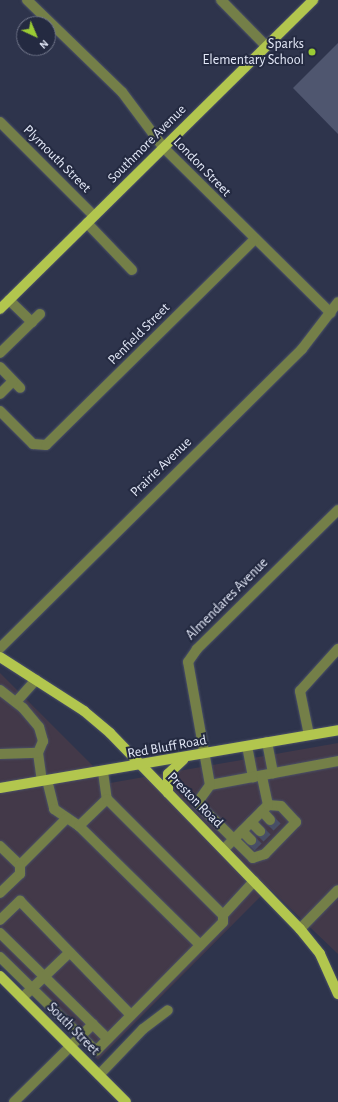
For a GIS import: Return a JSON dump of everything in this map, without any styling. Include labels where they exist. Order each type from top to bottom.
[{"type":"main road","name":"Southmore Avenue","points":[[3,304],[313,0]]},
{"type":"main road","name":"Preston Road","points":[[0,657],[84,711],[141,766],[224,849],[300,929],[320,954],[338,994]]},
{"type":"main road","name":"Red Bluff Road","points":[[0,788],[141,766],[338,730]]},
{"type":"main road","points":[[168,793],[168,774],[188,757]]},
{"type":"main road","name":"South Street","points":[[0,976],[126,1102]]},
{"type":"street","name":"London Street","points":[[27,0],[122,92],[163,147],[254,240],[330,313]]},
{"type":"street","points":[[221,0],[266,46]]},
{"type":"street","name":"Plymouth Street","points":[[0,122],[90,220],[132,270]]},
{"type":"street","name":"Penfield Street","points":[[0,411],[33,444],[42,447],[254,240]]},
{"type":"street","name":"Prairie Avenue","points":[[0,648],[302,349],[338,302]]},
{"type":"street","points":[[3,304],[32,322]]},
{"type":"street","points":[[0,353],[40,314]]},
{"type":"street","points":[[0,367],[17,384],[0,394]]},
{"type":"street","name":"Almendares Avenue","points":[[210,785],[188,670],[190,656],[338,510]]},
{"type":"street","points":[[309,735],[300,691],[338,649]]},
{"type":"street","points":[[16,702],[36,680]]},
{"type":"street","points":[[0,690],[16,702],[39,727],[43,741],[38,753],[44,781],[54,809],[79,826],[200,945]]},
{"type":"street","points":[[267,742],[273,773]]},
{"type":"street","points":[[247,746],[257,776],[265,808],[277,828]]},
{"type":"street","points":[[0,754],[38,753]]},
{"type":"street","points":[[189,814],[210,785],[338,761]]},
{"type":"street","points":[[103,772],[107,799],[224,915]]},
{"type":"street","points":[[79,826],[107,799]]},
{"type":"street","points":[[197,802],[234,839],[253,858],[258,847],[277,828],[296,822],[281,806],[265,808],[251,822],[242,831],[234,839],[224,849]]},
{"type":"street","points":[[0,893],[20,874],[20,864],[67,818]]},
{"type":"street","points":[[251,822],[267,838]]},
{"type":"street","points":[[242,831],[258,847]]},
{"type":"street","points":[[0,846],[20,864]]},
{"type":"street","points":[[96,1051],[223,922],[224,915],[254,881]]},
{"type":"street","points":[[300,929],[338,890]]},
{"type":"street","points":[[0,920],[20,901],[131,1015]]},
{"type":"street","points":[[0,933],[108,1039]]},
{"type":"street","points":[[22,998],[70,952]]},
{"type":"street","points":[[0,957],[109,1064]]},
{"type":"street","points":[[99,1075],[168,1010]]},
{"type":"street","points":[[14,1102],[93,1024]]},
{"type":"shaded area","points":[[0,673],[110,783],[338,743],[338,954],[269,888],[98,1060],[0,956]]},
{"type":"building","points":[[338,43],[338,134],[293,88]]},
{"type":"tunnel","points":[[270,820],[277,827]]},
{"type":"tunnel","points":[[260,831],[267,838]]},
{"type":"tunnel","points":[[251,840],[258,847]]},
{"type":"place","name":"Sparks Elementary School","points":[[312,52]]}]
